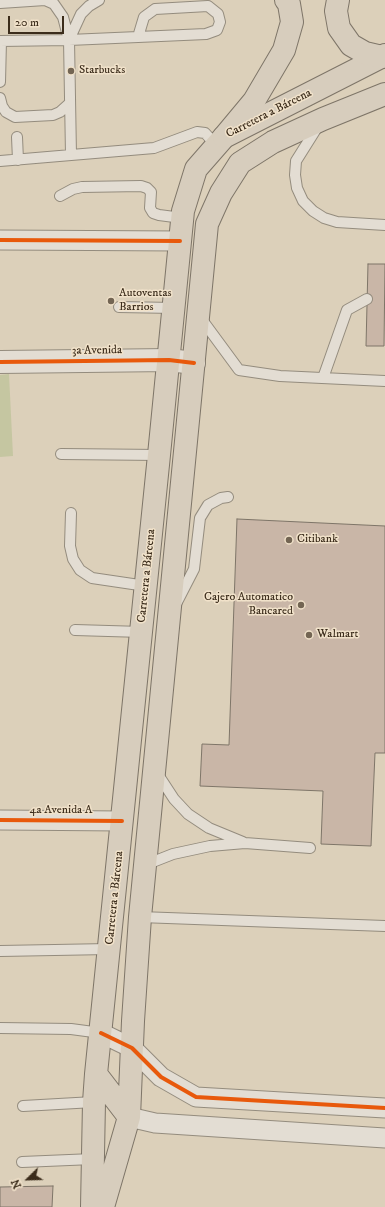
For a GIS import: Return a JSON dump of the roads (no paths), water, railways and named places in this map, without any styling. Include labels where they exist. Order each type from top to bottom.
[{"type":"main road","points":[[220,141],[254,101],[284,50],[292,22],[286,0]]},
{"type":"main road","points":[[338,0],[336,11],[339,28],[351,45],[365,53],[383,56]]},
{"type":"main road","name":"Carretera a Bárcena","points":[[92,1207],[96,1074],[160,456],[183,211],[196,169],[220,141],[383,56]]},
{"type":"main road","points":[[103,1207],[129,1118],[140,917],[208,224],[221,193],[240,163],[272,142],[323,119],[385,94]]},
{"type":"main road","points":[[96,1074],[129,1118]]},
{"type":"main road","points":[[94,1135],[129,1118]]},
{"type":"street","points":[[0,240],[180,241]]},
{"type":"street","name":"3a Avenida","points":[[0,362],[169,360],[194,363]]},
{"type":"street","name":"4a Avenida A","points":[[0,820],[122,821]]},
{"type":"street","points":[[101,1033],[132,1048],[161,1077],[196,1097],[385,1108]]},
{"type":"street","points":[[129,1118],[155,1123],[385,1138]]},
{"type":"lane","points":[[0,3],[45,0],[54,4],[62,17],[69,40],[71,155]]},
{"type":"lane","points":[[69,40],[81,14],[89,6],[99,0]]},
{"type":"lane","points":[[0,82],[1,41],[69,40],[138,37],[206,34],[217,30],[220,22],[218,14],[208,6],[155,9],[144,17],[138,37]]},
{"type":"lane","points":[[0,98],[2,106],[6,112],[15,116],[53,115],[60,112],[70,103]]},
{"type":"lane","points":[[323,119],[296,161],[295,175],[297,188],[303,201],[313,211],[324,218],[337,222],[385,225]]},
{"type":"lane","points":[[0,161],[154,148],[197,132],[205,133],[220,141]]},
{"type":"lane","points":[[17,137],[18,160]]},
{"type":"lane","points":[[60,196],[82,186],[141,186],[147,188],[151,192],[150,208],[153,213],[182,218]]},
{"type":"lane","points":[[323,378],[346,310],[367,299]]},
{"type":"lane","points":[[119,308],[174,308]]},
{"type":"lane","points":[[198,315],[239,370],[280,376],[385,381]]},
{"type":"lane","points":[[61,454],[160,456]]},
{"type":"lane","points":[[169,619],[194,568],[200,518],[208,505],[221,498],[228,497]]},
{"type":"lane","points":[[71,513],[70,546],[73,559],[80,570],[92,578],[146,586]]},
{"type":"lane","points":[[75,630],[142,632]]},
{"type":"lane","points":[[154,769],[174,799],[188,814],[209,828],[245,843]]},
{"type":"lane","points":[[145,865],[193,848],[245,843],[310,848]]},
{"type":"lane","points":[[140,917],[385,926]]},
{"type":"lane","points":[[0,951],[109,949]]},
{"type":"lane","points":[[0,1028],[71,1029],[101,1033]]},
{"type":"lane","points":[[23,1106],[94,1102]]},
{"type":"lane","points":[[22,1162],[93,1159]]},
{"type":"place","name":"Starbucks","points":[[71,71]]},
{"type":"place","name":"Autoventas Barrios","points":[[111,301]]},
{"type":"place","name":"Citibank","points":[[289,540]]},
{"type":"place","name":"Cajero Automatico Bancared","points":[[301,605]]},
{"type":"place","name":"Walmart","points":[[309,635]]}]
